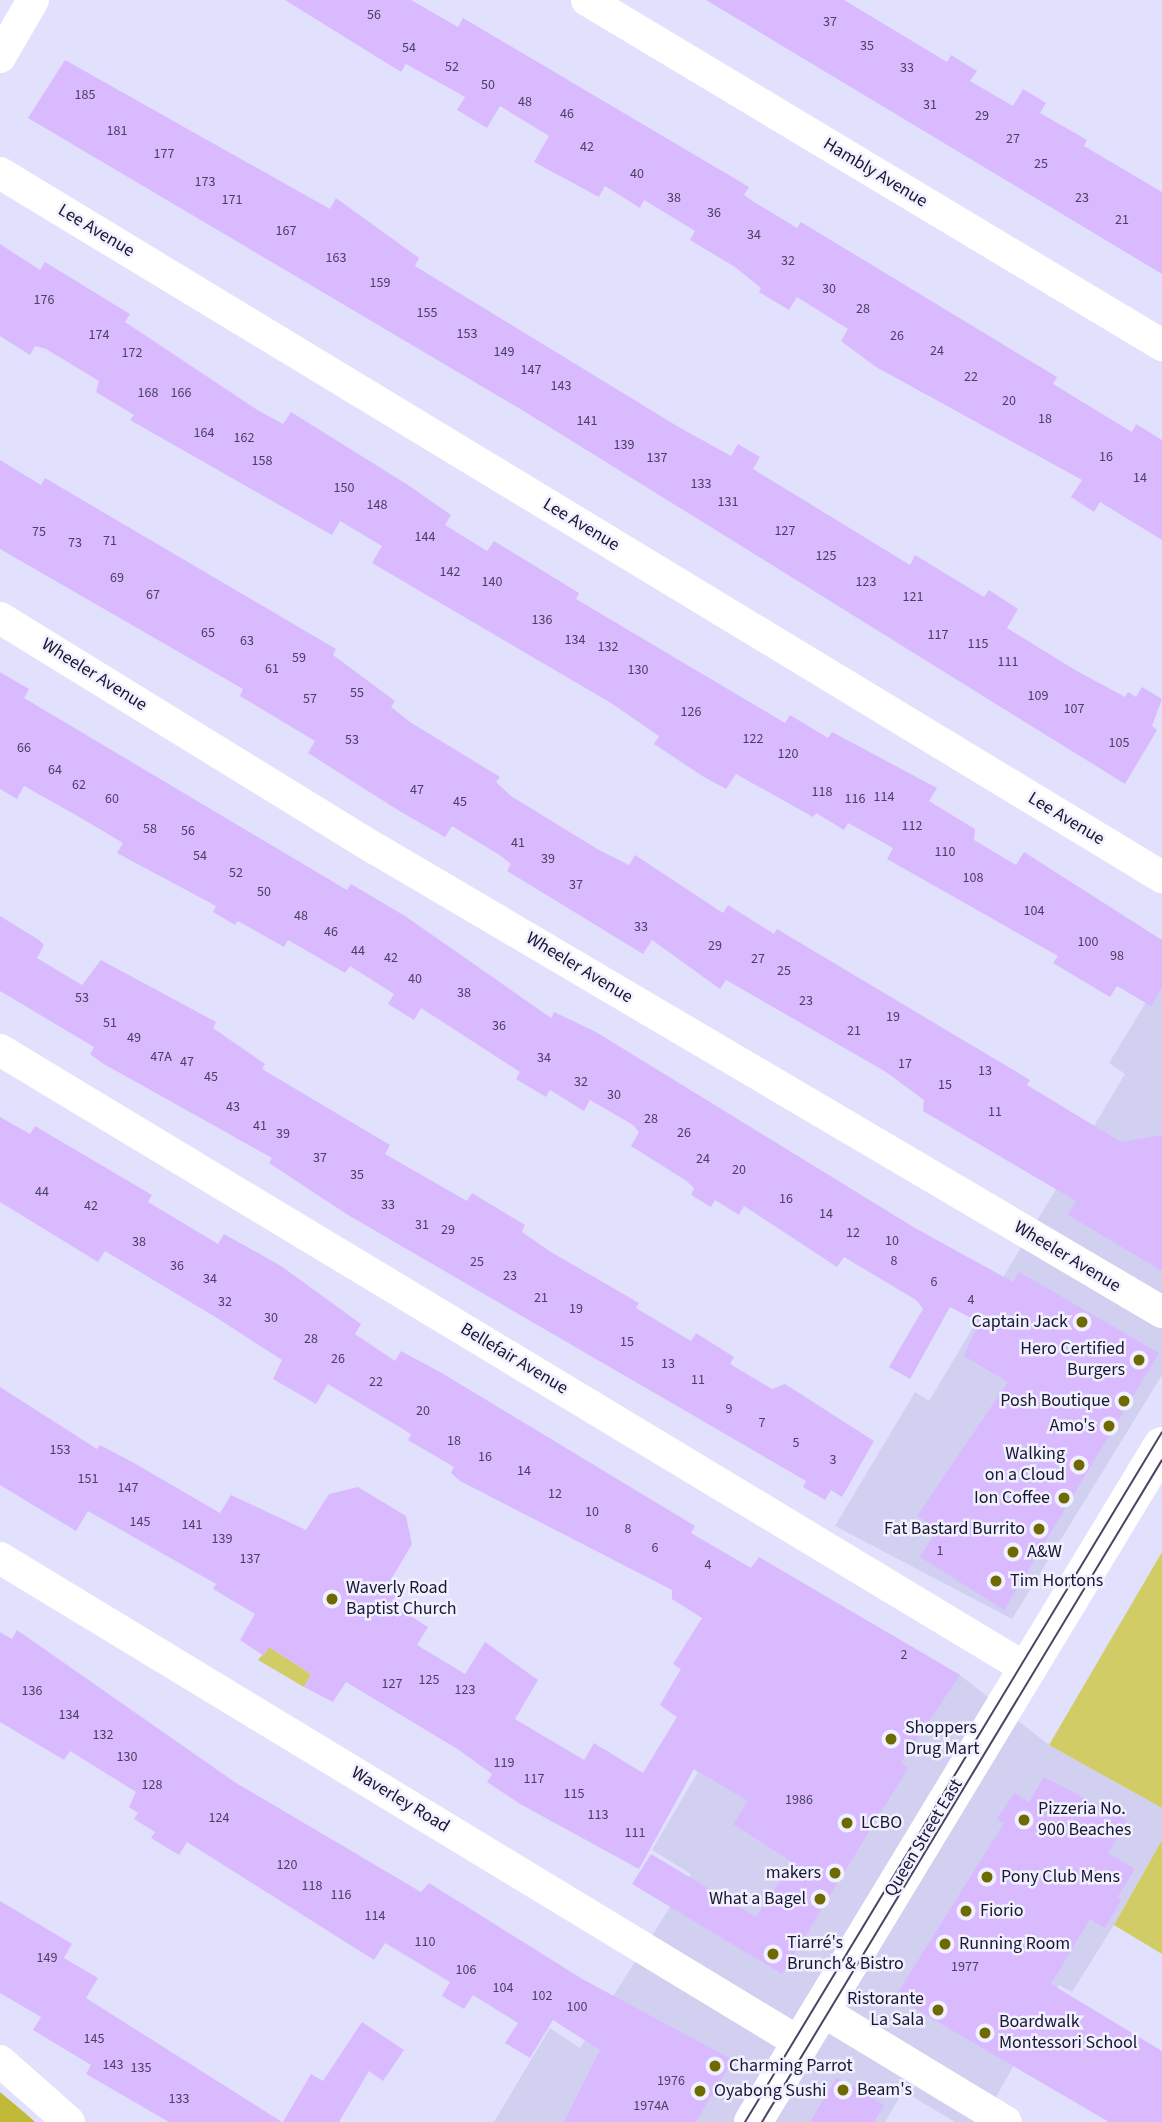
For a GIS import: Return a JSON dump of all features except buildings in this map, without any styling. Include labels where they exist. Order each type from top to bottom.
[{"type":"main road","name":"Queen Street East","points":[[753,2122],[1162,1446]]},
{"type":"street","points":[[0,57],[33,0]]},
{"type":"street","name":"Hambly Avenue","points":[[587,0],[1162,345]]},
{"type":"street","name":"Lee Avenue","points":[[0,173],[1162,877]]},
{"type":"street","name":"Wheeler Avenue","points":[[0,618],[376,849],[1162,1312]]},
{"type":"street","name":"Bellefair Avenue","points":[[0,1050],[1027,1669]]},
{"type":"street","name":"Waverley Road","points":[[0,1558],[800,2043]]},
{"type":"street","points":[[821,2010],[1006,2122]]},
{"type":"street","points":[[0,2061],[69,2122]]},
{"type":"shaded area","points":[[1162,976],[1162,1375],[1012,1619],[835,1526],[915,1392],[929,1401],[1125,1074],[1109,1063]]},
{"type":"shaded area","points":[[1162,1552],[1162,1808],[1049,1745]]},
{"type":"shaded area","points":[[887,1632],[960,1675],[1049,1745],[1162,1808],[1162,1840],[1114,1925],[1072,1992],[1059,1985],[982,2122],[955,2122],[903,2091],[885,2122],[494,2122],[550,2028],[580,2048],[691,1874],[652,1850],[698,1772],[658,1749],[677,1717],[660,1705],[679,1673]]},
{"type":"shaded area","points":[[269,1647],[311,1674],[304,1687],[258,1660]]},
{"type":"shaded area","points":[[1162,1840],[1162,1954],[1114,1925]]},
{"type":"shaded area","points":[[0,2092],[25,2113],[35,2122],[0,2122]]},
{"type":"tram line","points":[[745,2122],[1162,1432]]},
{"type":"tram line","points":[[762,2122],[1162,1460]]},
{"type":"place","name":"Captain Jack","points":[[1082,1322]]},
{"type":"place","name":"Hero Certified Burgers","points":[[1139,1360]]},
{"type":"place","name":"Posh Boutique","points":[[1124,1401]]},
{"type":"place","name":"Amo's","points":[[1109,1426]]},
{"type":"place","name":"Walking on a Cloud","points":[[1079,1465]]},
{"type":"place","name":"Ion Coffee","points":[[1064,1498]]},
{"type":"place","name":"Fat Bastard Burrito","points":[[1039,1529]]},
{"type":"place","name":"A&W","points":[[1013,1552]]},
{"type":"place","name":"Tim Hortons","points":[[996,1581]]},
{"type":"place","name":"Waverly Road Baptist Church","points":[[332,1599]]},
{"type":"place","name":"Shoppers Drug Mart","points":[[891,1739]]},
{"type":"place","name":"Pizzeria No. 900 Beaches","points":[[1024,1820]]},
{"type":"place","name":"LCBO","points":[[847,1823]]},
{"type":"place","name":"makers","points":[[835,1873]]},
{"type":"place","name":"Pony Club Mens","points":[[987,1877]]},
{"type":"place","name":"What a Bagel","points":[[820,1899]]},
{"type":"place","name":"Fiorio","points":[[966,1911]]},
{"type":"place","name":"Running Room","points":[[945,1944]]},
{"type":"place","name":"Tiarré's Brunch & Bistro","points":[[773,1954]]},
{"type":"place","name":"Ristorante La Sala","points":[[938,2010]]},
{"type":"place","name":"Boardwalk Montessori School","points":[[985,2033]]},
{"type":"place","name":"Charming Parrot","points":[[715,2066]]},
{"type":"place","name":"Beam's","points":[[843,2090]]},
{"type":"place","name":"Oyabong Sushi","points":[[700,2091]]}]
